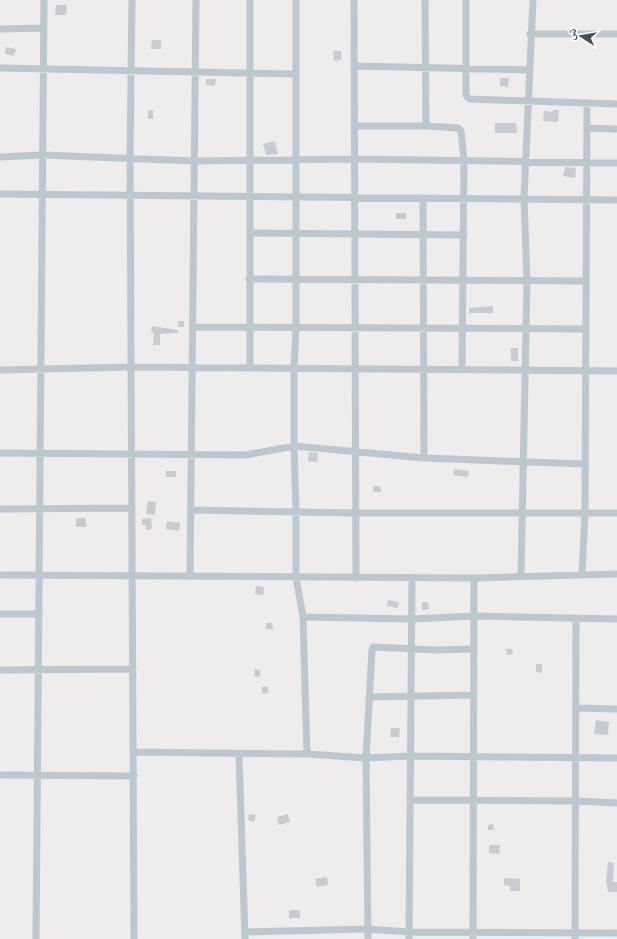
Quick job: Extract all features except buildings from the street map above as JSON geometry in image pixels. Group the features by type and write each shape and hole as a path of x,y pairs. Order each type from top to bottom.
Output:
{"street":[{"path":"36,939 44,0"},
{"path":"132,0 130,195 134,939"},
{"path":"190,576 192,510 193,197 196,0"},
{"path":"250,0 250,368"},
{"path":"296,0 296,328 294,368 294,446 296,577 304,617 307,754"},
{"path":"354,0 356,578"},
{"path":"424,0 426,126"},
{"path":"466,0 466,95 469,98 587,104 617,104"},
{"path":"522,576 527,281 524,198 530,34 533,0"},
{"path":"0,29 44,28"},
{"path":"530,34 617,34"},
{"path":"354,66 529,70"},
{"path":"0,68 296,74"},
{"path":"582,575 585,513 587,104"},
{"path":"354,126 426,126 460,130 464,160 462,370"},
{"path":"587,128 617,129"},
{"path":"0,157 42,155 194,161 354,159 617,163"},
{"path":"0,194 617,200"},
{"path":"423,198 424,458"},
{"path":"250,233 464,235"},
{"path":"249,279 296,281 586,282"},
{"path":"193,328 586,329"},
{"path":"0,370 131,367 617,371"},
{"path":"0,453 246,455 294,446 356,453 424,458 585,464"},
{"path":"0,509 132,508"},
{"path":"192,510 296,513 617,513"},
{"path":"0,575 474,578 617,574"},
{"path":"409,936 412,578"},
{"path":"473,936 474,578"},
{"path":"0,614 39,614"},
{"path":"304,617 411,619 474,616 617,619"},
{"path":"575,936 577,708 576,619"},
{"path":"368,939 366,758 371,652 373,647 411,649 474,649"},
{"path":"0,670 133,669"},
{"path":"370,697 473,695"},
{"path":"577,708 617,709"},
{"path":"134,752 307,754 366,758 410,756 617,758"},
{"path":"239,754 245,936 367,929 409,936 575,936 617,933"},
{"path":"0,775 134,776"},
{"path":"410,800 576,801 617,803"}]}
